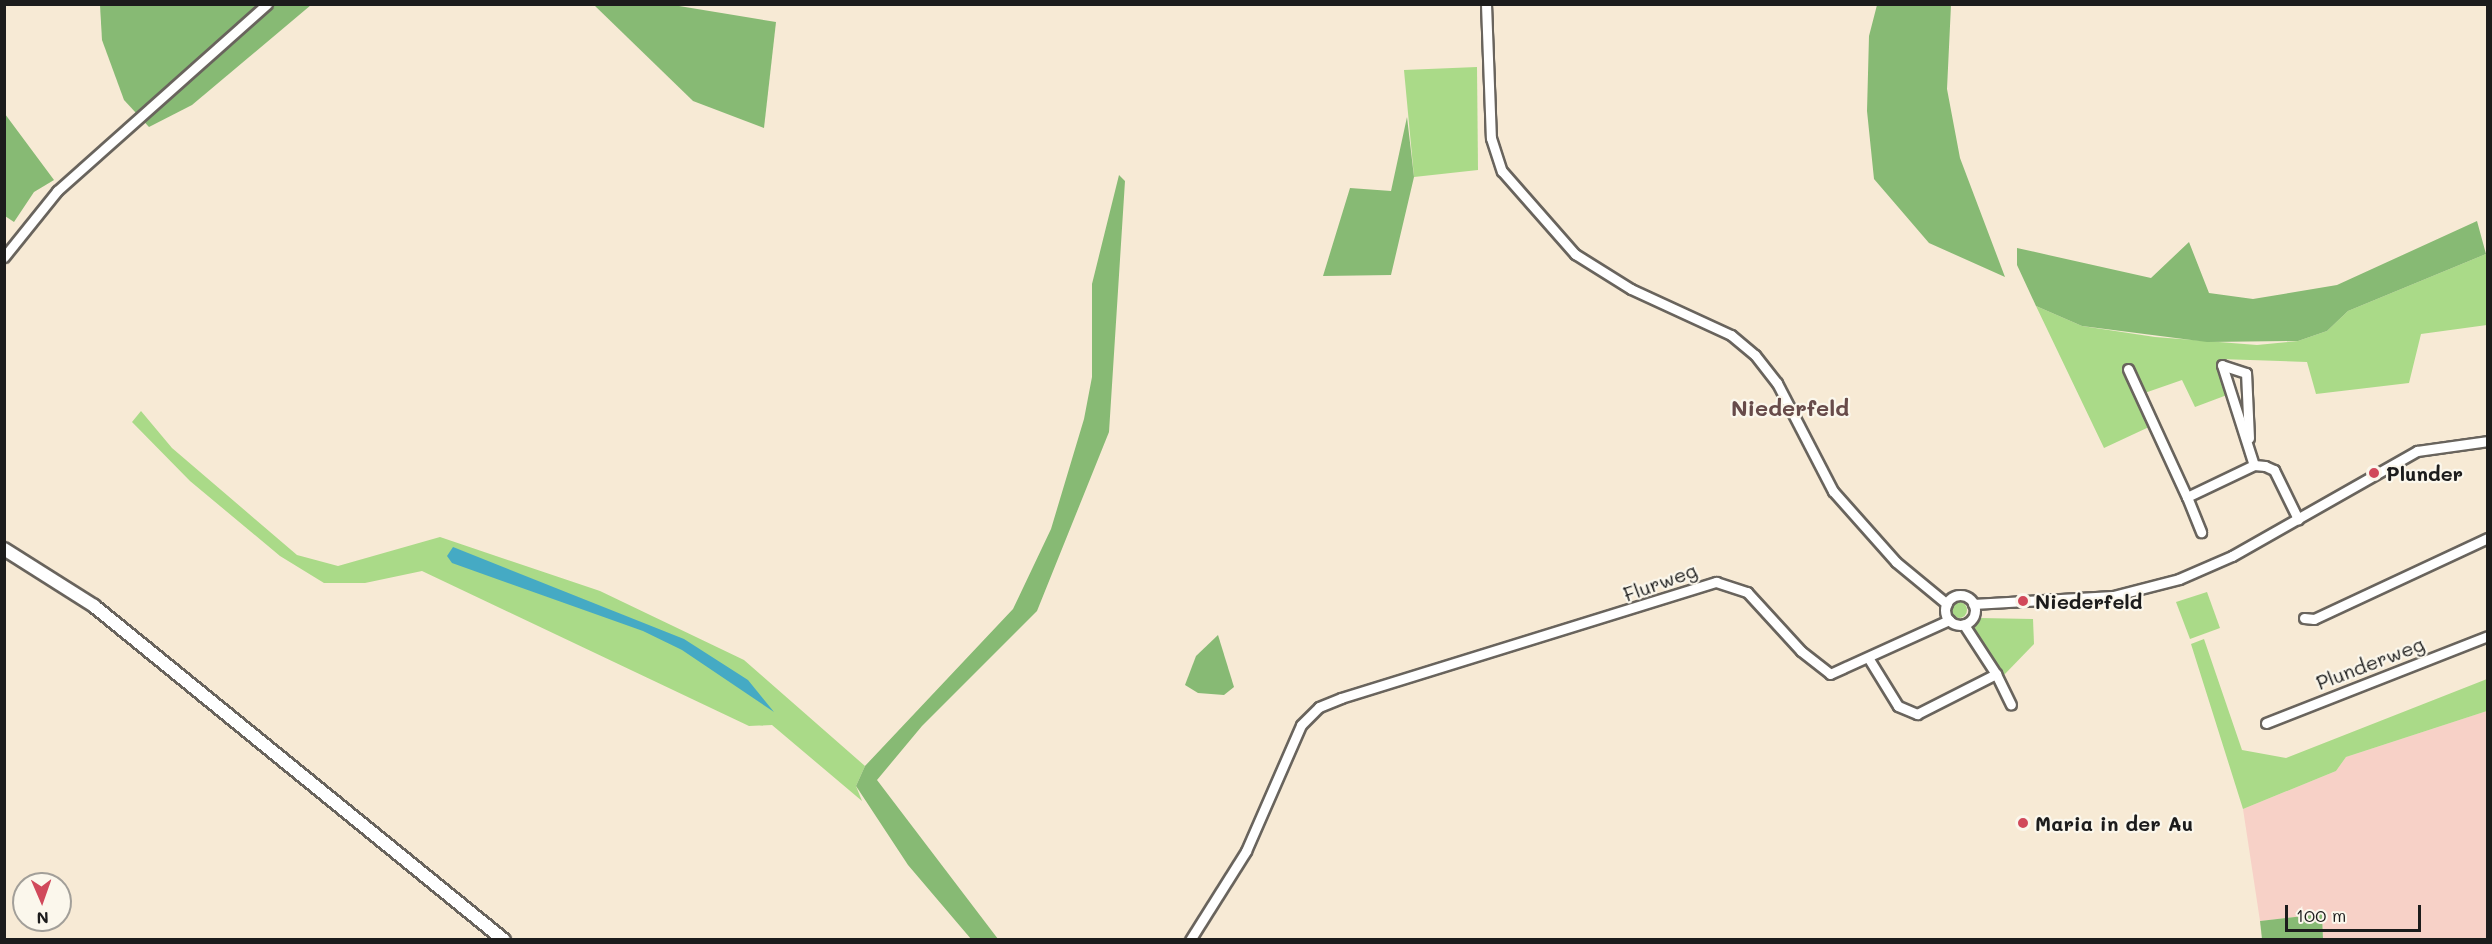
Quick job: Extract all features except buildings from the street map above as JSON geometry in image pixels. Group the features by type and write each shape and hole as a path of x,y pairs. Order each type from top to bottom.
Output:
{"main road":[{"path":"4,549 102,612 504,939"}],"street":[{"path":"4,257 57,191 267,4"},
{"path":"1486,4 1493,151 1516,189 1548,229 1590,265 1725,332 1755,355 1777,383 1833,491 1896,562 1947,604 1949,620 1964,625 1996,674 2012,705"},
{"path":"2249,438 2238,417 2222,365 2246,373 2249,438 2254,465"},
{"path":"2128,369 2201,532"},
{"path":"1947,604 1960,596 1973,604 2080,600 2143,590 2210,568 2416,451 2487,441"},
{"path":"2187,497 2254,465 2274,470 2298,519"},
{"path":"2304,618 2314,619 2487,538"},
{"name":"Flurweg","path":"1190,939 1246,851 1301,725 1319,707 1341,698 1716,582 1747,592 1821,670 1840,673 1949,620"},
{"path":"1964,625 1972,618 1973,604"},
{"name":"Plunderweg","path":"2265,723 2487,636"},
{"path":"1869,659 1898,706 1910,715 1996,674"}],"shaded area":[{"path":"2487,711 2487,939 2323,939 2322,914 2260,921 2243,809 2336,771 2346,757"}],"green space":[{"path":"100,5 311,5 192,105 149,127 124,100 102,40"},
{"path":"594,5 673,5 776,22 764,128 693,101"},
{"path":"1877,5 1951,5 1947,89 1960,158 2005,277 1929,243 1874,179 1867,111 1869,36"},
{"path":"1477,67 1478,170 1414,177 1404,70"},
{"path":"5,114 54,180 34,192 14,222 5,216"},
{"path":"1407,117 1414,177 1391,275 1323,276 1350,188 1391,191"},
{"path":"1119,175 1125,181 1109,432 1037,611 922,726 877,780 998,939 971,939 908,865 856,786 865,766 1013,609 1051,529 1084,419 1092,377 1092,284"},
{"path":"2477,221 2486,254 2348,311 2327,331 2298,341 2207,342 2082,326 2036,306 2017,265 2017,248 2151,278 2189,242 2209,293 2253,299 2337,285"},
{"path":"2486,254 2487,325 2421,334 2409,383 2316,394 2307,362 2219,359 2227,395 2195,407 2182,380 2136,396 2149,427 2104,448 2036,306 2082,326 2155,337 2257,345 2298,341 2327,331 2348,311"},
{"path":"141,411 172,448 297,555 338,566 440,537 600,591 744,660 865,766 856,786 862,801 772,725 749,726 422,571 365,583 324,583 280,556 190,481 132,422"},
{"path":"2207,592 2220,628 2190,639 2176,602"},
{"path":"1959,602 1967,610 1959,618 1951,610"},
{"path":"1980,618 2033,619 2034,644 2002,677 1974,629"},
{"path":"1218,635 1234,687 1224,695 1198,693 1185,685 1196,656"},
{"path":"2204,639 2242,750 2286,758 2487,679 2487,711 2346,757 2336,771 2243,809 2191,644"},
{"path":"2322,914 2323,939 2262,939 2260,921"}],"water":[{"path":"453,547 684,639 748,680 774,712 682,650 643,631 452,563 447,556"}],"place":[{"name":"Plunder","path":"2374,473"},
{"name":"Niederfeld","path":"2023,601"},
{"name":"Maria in der Au","path":"2023,823"}],"district":[{"name":"Niederfeld","path":"1790,408"}]}
